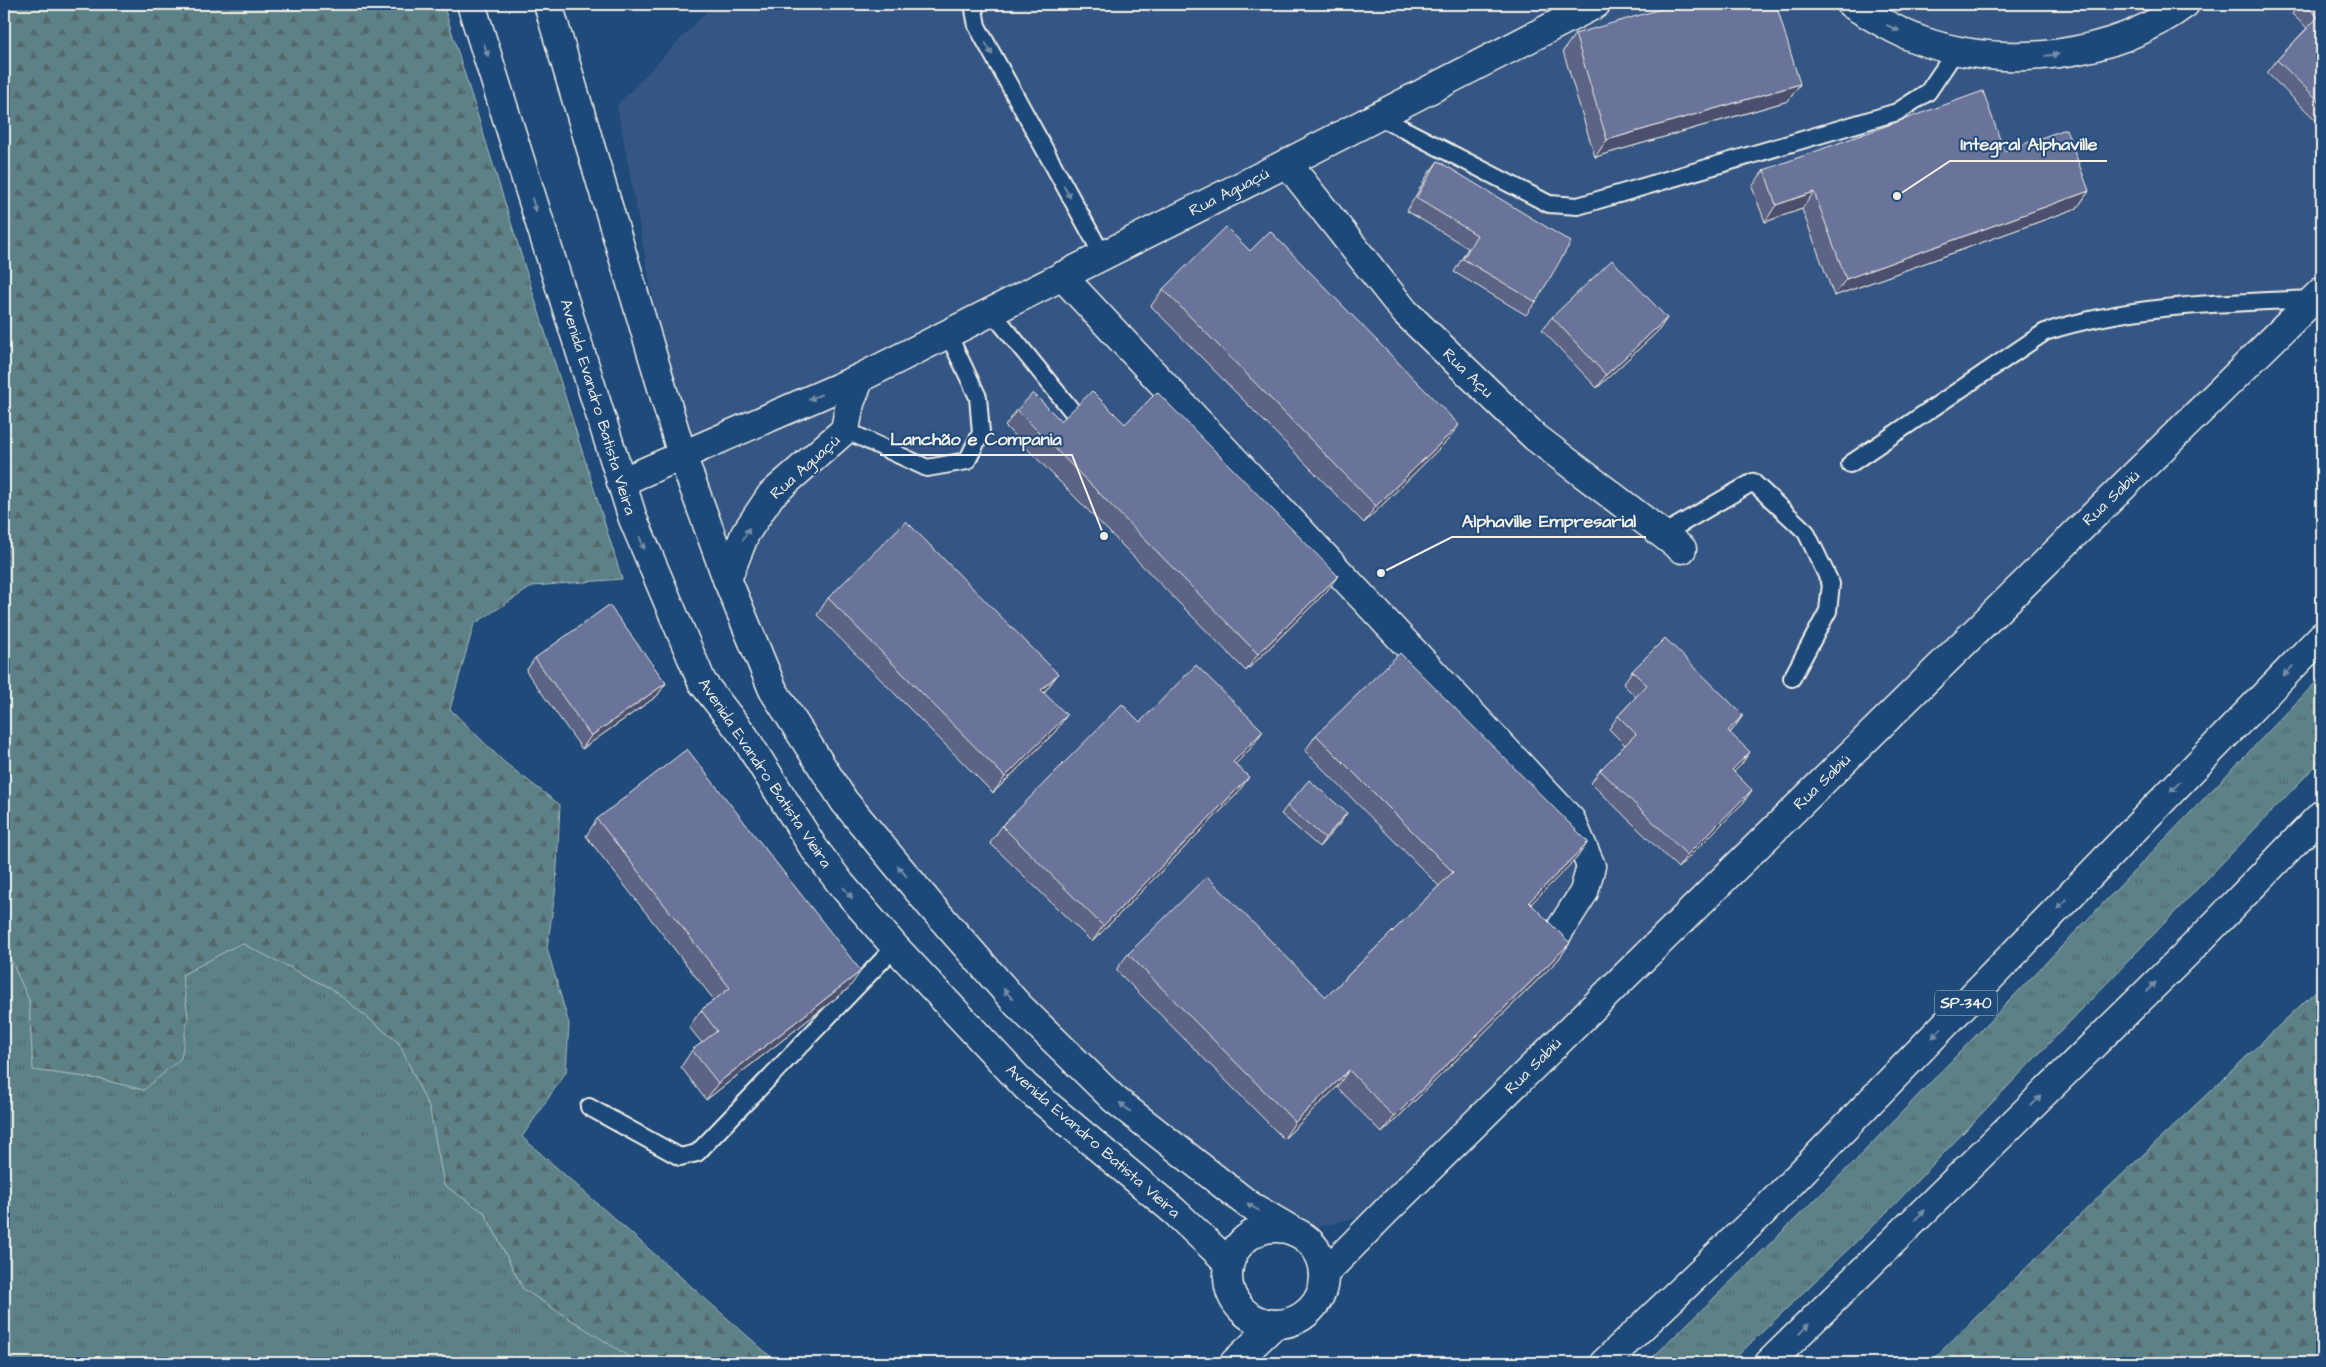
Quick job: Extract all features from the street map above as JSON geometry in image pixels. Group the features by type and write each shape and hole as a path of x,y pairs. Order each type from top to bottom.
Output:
{"main road":[{"name":"Avenida Evandro Batista Vieira","path":"471,4 621,482 653,571 702,682 744,736 813,847 841,884 895,947 1026,1087 1174,1210 1229,1263"},
{"path":"548,4 682,455 727,579 773,690 844,801 931,906 1018,1004 1114,1098 1249,1205 1295,1232 1306,1239 1316,1249 1322,1261 1324,1274 1322,1290 1316,1304 1305,1315 1290,1322 1275,1324 1260,1322 1248,1315 1237,1304 1230,1292 1229,1263 1236,1248 1248,1237 1262,1230 1279,1228 1295,1232"},
{"name":"Rua Aguaçú","path":"621,482 860,378 1287,163 1596,4"},
{"path":"1851,4 1882,23 1922,41 1957,50 2007,56 2051,56 2094,46 2134,32 2168,16 2185,4"},
{"name":"Rua Açu","path":"1287,163 1405,312 1535,437 1672,542"},
{"path":"1062,276 1571,820 1591,866 1584,892 1554,939"},
{"name":"Rua Sabiú","path":"1324,1274 1386,1210 2318,295"},
{"name":"Rua Aguaçú","path":"727,579 745,534 771,495 845,430 850,403 860,378"},
{"name":"SP-340","path":"1604,1363 1764,1211 2322,636"},
{"path":"1769,1363 2194,946 2322,814"},
{"path":"1234,1363 1275,1324"}],"lane":[{"path":"973,4 977,26 1103,256"},
{"path":"1378,116 1549,204 1578,206 1897,112 1928,92 1957,50"},
{"path":"1850,464 2045,332 2078,322 2162,306 2318,295"},
{"path":"992,312 1073,412"},
{"path":"845,430 927,468 967,461 981,433 978,397 948,334"},
{"path":"1672,542 1753,482 1806,532 1831,584 1831,596 1828,611 1792,678"},
{"path":"589,1108 680,1158 697,1153 895,947"}],"shaded area":[{"path":"714,4 2322,4 2322,290 1386,1211 1295,1232 1114,1099 931,906 773,690 682,455 617,105"}],"green space":[{"path":"4,4 443,4 622,579 533,586 474,624 450,709 504,762 560,805 556,887 547,948 569,1024 566,1072 522,1137 778,1363 639,1363 523,1289 485,1213 444,1185 430,1110 399,1043 331,988 241,943 182,975 188,1016 181,1058 144,1090 100,1079 33,1070 29,1000 11,960 4,957"},
{"path":"2322,676 2322,759 1891,1208 1730,1363 1647,1363 1853,1163"},
{"path":"241,943 331,988 399,1043 430,1110 444,1185 485,1213 523,1289 639,1363 4,1363 4,957 11,960 29,1000 33,1070 100,1079 144,1090 188,1016 182,975"},
{"path":"2322,985 2322,1260 2320,1278 2322,1280 2322,1363 1929,1363 2108,1188"}],"building":[{"path":"1678,4 1776,4 1800,84 1607,140 1575,34"},
{"path":"2304,4 2322,4 2322,104 2277,60 2318,17"},
{"path":"1983,91 2004,151 2066,129 2089,191 1846,279 1814,192 1776,205 1764,170"},
{"path":"1438,161 1571,242 1536,302 1463,259 1477,235 1416,198"},
{"path":"1226,227 1250,251 1270,231 1459,425 1376,506 1163,289"},
{"path":"1612,260 1667,318 1606,375 1552,317"},
{"path":"1092,391 1125,424 1157,392 1338,576 1258,654 1017,410 1033,393 1061,421"},
{"path":"906,521 1058,674 1041,690 1067,715 1005,777 828,598"},
{"path":"609,605 666,683 591,736 535,658"},
{"path":"1665,638 1743,715 1728,731 1750,752 1732,770 1752,790 1687,855 1600,770 1636,734 1618,716 1647,685 1632,671"},
{"path":"1400,653 1588,842 1529,902 1570,943 1394,1117 1349,1070 1295,1122 1128,954 1207,876 1326,997 1453,872 1316,735"},
{"path":"1196,665 1263,731 1233,762 1249,777 1103,926 1002,826 1122,704 1140,722"},
{"path":"687,749 861,971 718,1083 692,1050 717,1031 701,1010 730,988 597,819"},
{"path":"1309,780 1347,813 1325,838 1287,806"}],"place":[{"name":"Integral Alphaville","path":"1897,196"},
{"name":"Lanchão e Compania","path":"1104,536"},
{"name":"Alphaville Empresarial","path":"1381,573"}]}
